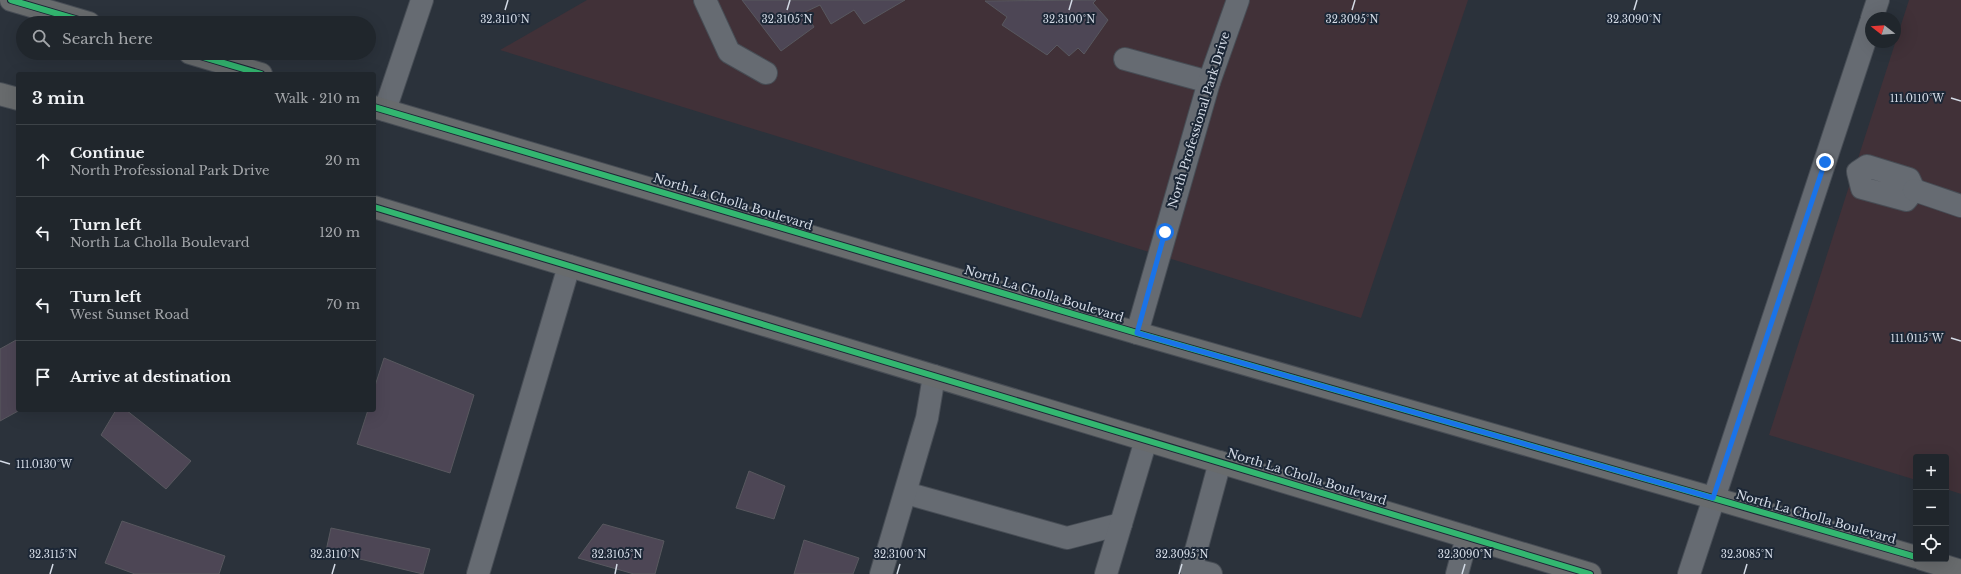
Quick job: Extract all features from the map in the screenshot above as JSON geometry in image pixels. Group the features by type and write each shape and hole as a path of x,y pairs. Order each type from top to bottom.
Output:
{"main road":[{"path":"11,0 65,16"},
{"path":"214,60 254,72"},
{"path":"0,94 16,98"},
{"name":"North La Cholla Boulevard","path":"379,109 1137,333 1913,556"},
{"name":"North La Cholla Boulevard","path":"376,208 1590,574"},
{"path":"1932,562 1961,571"}],"street":[{"path":"379,109 422,0"},
{"path":"705,0 730,52 766,73"},
{"name":"North Professional Park Drive","path":"1137,333 1209,82 1238,0"},
{"path":"1874,12 1878,0"},
{"path":"1689,574 1865,40"},
{"path":"1125,59 1209,82"},
{"path":"1825,162 1858,172 1862,188 1906,200 1914,190 1961,206"},
{"path":"478,574 569,266"},
{"path":"881,574 906,494 927,418 934,376"},
{"path":"1106,574 1146,440"},
{"path":"1211,574 1191,569 1220,462"},
{"path":"906,494 1067,538 1121,524"},
{"path":"1457,574 1467,537"}],"shaded area":[{"path":"587,0 1468,0 1361,318 500,50"},
{"path":"1909,0 1961,0 1961,494 1949,490 1949,454 1913,454 1913,479 1769,435 1894,48 1901,48 1901,25"}],"building":[{"path":"742,0 905,0 864,24 854,10 831,24 820,5 805,12 814,27 781,51"},
{"path":"1096,0 1093,3 1108,20 1084,54 1078,48 1069,56 1057,45 1047,55 1002,25 1007,17 985,1"},
{"path":"16,340 16,412 0,421 0,349"},
{"path":"384,358 474,395 450,473 357,444 367,412 376,412 376,383"},
{"path":"115,412 129,412 191,461 166,489 101,435"},
{"path":"749,471 785,486 774,519 736,508"},
{"path":"122,521 225,556 219,574 135,574 105,563"},
{"path":"603,524 664,541 655,574 634,574 578,558"},
{"path":"331,528 430,549 423,574 326,551"},
{"path":"804,540 859,558 853,574 794,574"}],"cycle path":[{"path":"11,0 65,16"},
{"path":"214,60 254,72"},
{"path":"376,108 1137,333 1913,556"},
{"path":"376,208 1590,574"}],"route":[{"path":"1165,232 1137,333 1713,498 1825,162"}]}
